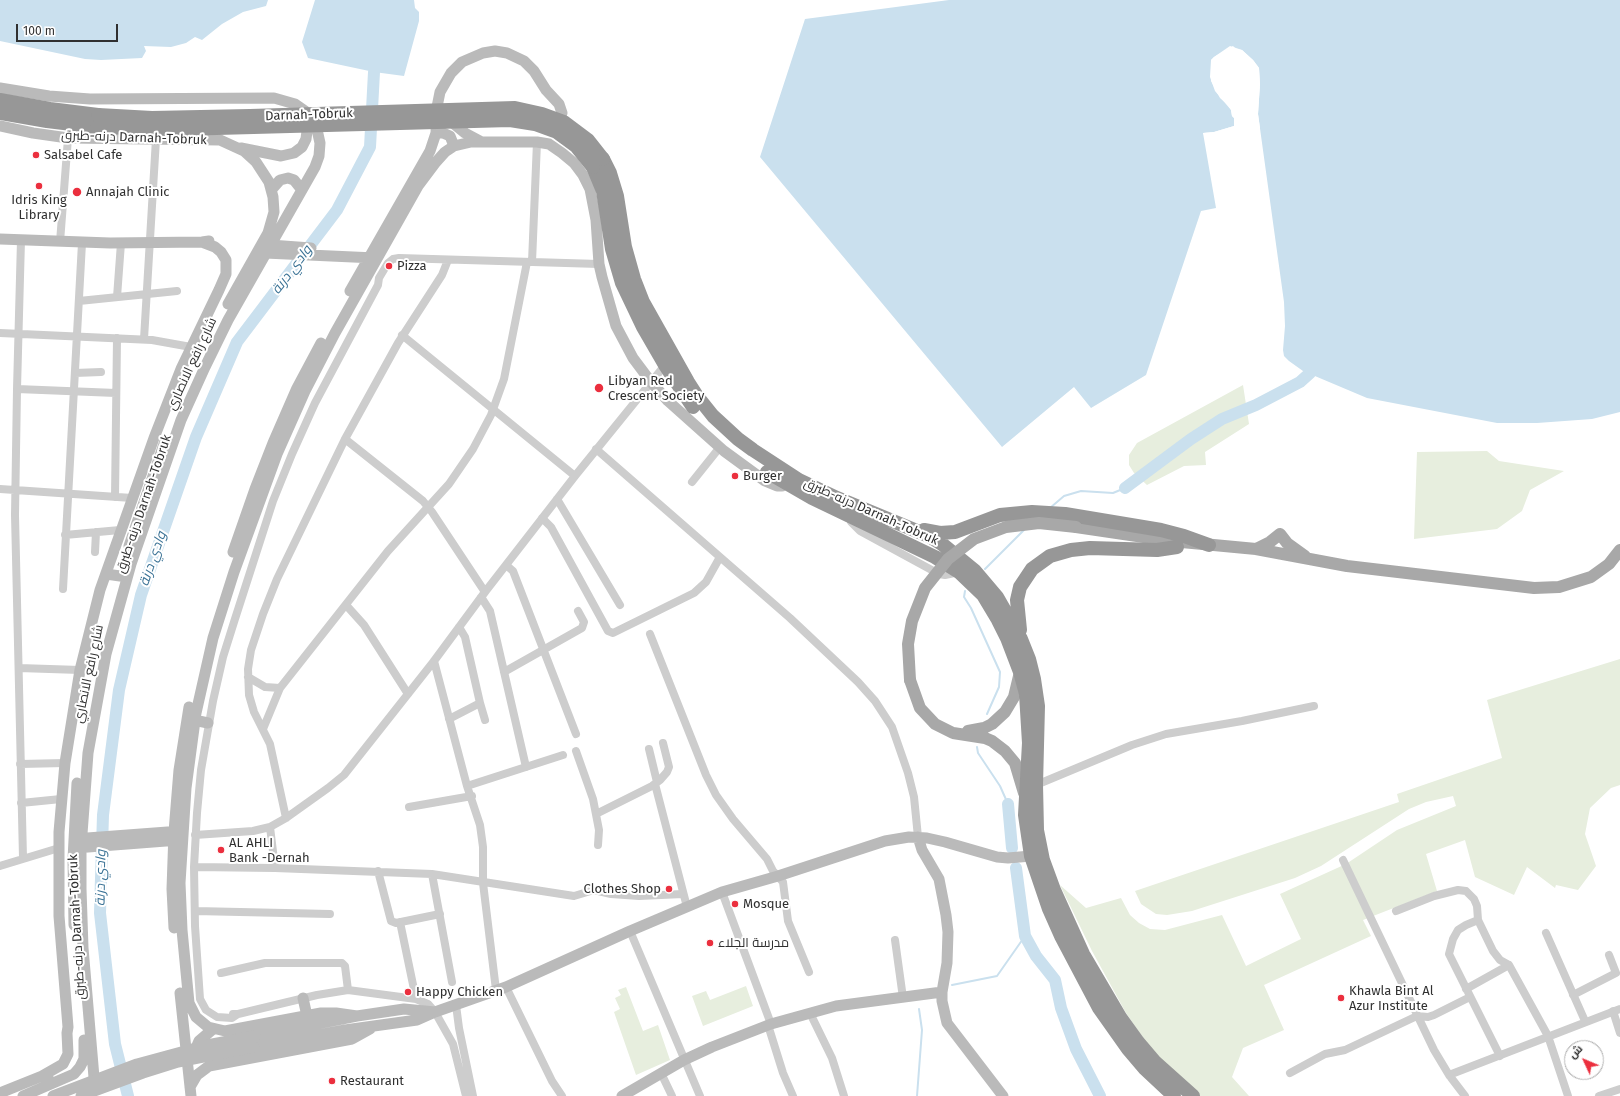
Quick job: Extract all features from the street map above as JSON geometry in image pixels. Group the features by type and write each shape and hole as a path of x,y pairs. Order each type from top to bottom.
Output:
{"highway":[{"name":"Darnah-Tobruk","path":"0,100 98,121 152,118 515,108 542,114 564,122 588,140 598,163"},
{"name":"درنه-طبرق Darnah-Tobruk","path":"0,113 47,121 98,121"},
{"name":"درنه-طبرق Darnah-Tobruk","path":"598,163 604,191 612,249 622,283 643,327 665,365 705,421 747,457 785,483 935,557 959,572 983,595 1003,630 1020,672 1026,694 1029,726 1025,815 1031,856 1049,909 1061,936 1099,1008 1121,1039 1146,1069 1174,1096"},
{"name":"درنه-طبرق Darnah-Tobruk","path":"598,163 610,173 618,196 625,247 632,273 643,302 681,369 705,407 738,439 782,470 837,498 929,536 942,544 975,571 998,597 1021,639 1029,659 1038,706 1036,785 1037,830 1041,852 1054,890 1072,933 1111,1004 1129,1030 1155,1062 1192,1096"},
{"path":"904,526 940,532 955,532 1000,515 1032,512 1065,514 1161,530 1209,545"},
{"path":"1021,639 1017,608 1018,594 1027,575 1043,559 1056,553 1090,548 1158,550 1177,547"}],"main road":[{"path":"1025,798 1018,772 1011,756 999,745 985,738 953,733 935,724 920,708 912,679 912,644 916,622 930,590 951,563 977,544 1007,532 1039,528 1075,529 1171,541 1256,549 1347,566 1542,588 1568,585 1591,576 1609,564 1620,550"},
{"path":"1075,529 1177,547 1254,555 1345,571 1536,592 1557,592 1587,583 1605,573 1620,558"},
{"path":"1256,549 1270,542 1280,534 1287,543 1309,559"},
{"path":"912,679 921,700 934,718 950,728 968,731 984,728 1005,712 1014,697 1020,672"}],"street":[{"path":"190,1091 173,912 174,836 180,763 193,690 212,616 244,519 268,454 297,388 430,151 436,133 437,107 443,85 452,72 462,62 476,55 489,52 501,52 513,55 530,66 561,109 561,119 557,128 546,138 537,142"},
{"name":"شارع رافع الانصاري","path":"0,88 42,95 83,99 274,98 294,104 305,111 313,120 318,131 320,143 318,162 271,250 228,320 194,391 170,449 131,564 114,621 95,707 86,773 81,843 80,889 83,948 96,1096"},
{"path":"236,147 281,156 290,155 298,150 304,144 307,131 305,122 294,104"},
{"path":"437,107 457,127 482,142"},
{"name":"درنه-طبرق Darnah-Tobruk","path":"0,126 68,138 220,140 236,147 256,162 272,189 274,212 268,234 222,316 186,389 154,471 120,576 97,658 86,715 78,778 81,843 74,929 84,1042 84,1059 80,1067 70,1076 23,1096"},
{"path":"436,133 443,133 450,136 454,146"},
{"path":"60,242 68,138"},
{"path":"144,340 156,139"},
{"path":"357,1016 329,1013 225,1030 213,1029 199,1021 193,1013 189,1003 183,954 180,882 174,836 186,788 194,720 205,669 220,616 266,480 305,391 335,333 371,255 424,177 445,152 454,146 465,142 537,142 550,144 574,164 583,175 590,189 596,220 599,264 616,326 627,347 651,382 678,410 720,447 765,481 777,486 782,486 785,483"},
{"path":"263,729 280,688 388,551 427,506 449,484 466,460 493,409 507,367 529,262 537,142"},
{"path":"272,189 280,180 288,178 294,180 302,190"},
{"path":"0,239 82,243 202,242 218,249 226,260 227,269 219,290 191,347 167,403 120,530 94,611 80,670 65,763 61,799 59,848 59,916 68,1027 68,1058 60,1066 48,1071 42,1076 0,1093"},
{"path":"21,240 16,389 15,489 23,858"},
{"path":"63,589 67,493 82,243"},
{"path":"117,297 121,243"},
{"path":"271,250 371,255"},
{"path":"466,1096 456,1052 435,1012 428,1004 416,999 348,990 303,998 238,1014 232,1018 222,1018 209,1013 202,1003 199,990 200,985 195,911 194,867 200,777 208,723 223,657 254,558 280,483 314,403 378,285 379,278 388,263 393,259 402,258 599,264"},
{"path":"286,818 270,744 251,704 248,677 251,650 272,590 284,563 345,439 402,335 442,275 448,260"},
{"path":"79,301 177,291"},
{"path":"0,333 117,338 144,340 191,347"},
{"path":"402,335 575,476"},
{"path":"115,496 117,338"},
{"path":"195,835 253,831 270,827 286,818 328,788 344,774 434,661 483,594 596,449 665,365"},
{"path":"75,373 101,372"},
{"path":"16,389 116,393"},
{"path":"345,439 417,496 427,506 483,594 490,611 526,767"},
{"path":"692,482 720,447"},
{"path":"596,449 811,637 858,682 882,710 894,731 908,773 923,838 925,854 939,879 948,932 947,963 942,992 945,1016 950,1029 1003,1096"},
{"path":"0,489 132,498"},
{"path":"557,499 620,605"},
{"path":"542,518 552,527 608,630 612,633 694,593 706,582 720,557"},
{"path":"65,535 120,530"},
{"path":"95,552 96,532"},
{"path":"506,565 512,571 576,734"},
{"path":"106,574 120,576"},
{"path":"346,605 364,625 408,694"},
{"path":"504,672 582,628 584,622 578,612"},
{"path":"459,627 465,637 485,720"},
{"path":"650,634 706,775 716,795 725,809 767,859 784,886 789,925 809,972"},
{"path":"434,661 449,719 480,825 483,847 483,883 501,988 552,1081 562,1096"},
{"path":"19,668 80,670"},
{"path":"248,677 265,687 280,688"},
{"path":"449,719 480,703"},
{"path":"1036,785 1132,745 1166,734 1242,722 1314,706"},
{"path":"194,720 208,723"},
{"path":"596,814 656,783 668,770 663,743"},
{"path":"649,749 687,907"},
{"path":"576,751 592,795 599,830 598,845"},
{"path":"468,786 563,755"},
{"path":"20,764 65,763"},
{"path":"409,807 472,796"},
{"path":"21,803 61,799"},
{"path":"270,827 275,868"},
{"path":"81,843 174,836"},
{"path":"54,1096 137,1064 207,1045 254,1042 375,1027 417,1020 501,988 722,892 778,876 885,841 900,838 923,838 945,842 997,858 1031,856"},
{"path":"0,866 59,848"},
{"path":"1343,860 1416,1016 1449,1075 1465,1096"},
{"path":"194,867 378,871 432,874 574,896 594,890 611,894 639,896 683,894"},
{"path":"378,871 390,920 394,923 440,914"},
{"path":"432,874 452,982"},
{"path":"1396,911 1434,896 1458,890 1466,891 1474,899 1477,906 1478,920 1496,957 1509,965 1548,1036 1568,1096"},
{"path":"722,892 769,1024 783,1073 793,1096"},
{"path":"195,911 330,914"},
{"path":"1478,920 1458,930 1450,947 1449,954 1500,1056"},
{"path":"400,922 416,999"},
{"path":"630,931 700,1096"},
{"path":"1546,933 1585,1022"},
{"path":"895,940 903,998"},
{"path":"1573,995 1616,973 1609,955"},
{"path":"221,973 265,963 342,963 345,966 348,990"},
{"path":"1290,1073 1325,1054 1345,1050 1416,1016 1428,1017 1434,1015 1509,965"},
{"path":"622,1096 684,1060 718,1044 769,1024 836,1006 942,992"},
{"path":"303,998 307,1016"},
{"path":"456,1005 458,1028 473,1096"},
{"path":"81,1096 143,1072 357,1016 404,1009 435,1012"},
{"path":"1449,1075 1616,1010 1620,1033"},
{"path":"810,1013 832,1058 844,1096"},
{"path":"184,1027 189,1030 194,1030 198,1026 199,1021"},
{"path":"190,1091 200,1071 209,1066 352,1039 375,1027"},
{"path":"209,1066 199,1060 196,1048 201,1038 213,1029"},
{"path":"661,1073 672,1096"},
{"path":"1599,1096 1620,1089"}],"green space":[{"path":"1243,385 1249,424 1205,452 1206,465 1184,466 1147,485 1134,473 1129,465 1129,455 1137,443"},
{"path":"1487,451 1499,461 1564,471 1530,490 1522,511 1497,529 1414,539 1417,452"},
{"path":"1620,659 1620,785 1611,788 1590,808 1585,834 1596,866 1578,890 1556,885 1555,888 1527,867 1514,895 1475,877 1465,840 1426,854 1437,891 1363,920 1371,936 1264,985 1284,1030 1243,1048 1232,1077 1249,1096 1198,1096 1180,1081 1146,1042 1126,1013 1092,951 1060,885 1086,908 1121,898 1130,915 1139,923 1150,929 1165,930 1222,915 1246,966 1301,939 1280,894 1346,864 1397,830 1456,806 1453,796 1426,802 1409,809 1321,866 1295,878 1192,911 1167,915 1156,914 1141,904 1135,891 1399,802 1397,794 1502,758 1487,700"},
{"path":"746,986 753,1006 703,1026 692,996 706,991 710,1000"},
{"path":"626,987 643,1031 658,1025 670,1060 636,1075 614,1012 620,1009 615,998 621,995 618,990"}],"water":[{"path":"0,0 268,0 266,6 243,12 222,24 202,40 195,37 186,43 171,47 144,46 146,51 142,58 101,60 85,59 0,41"},
{"path":"315,0 414,0 415,8 419,12 419,21 404,76 374,72 308,58 302,42"},
{"path":"949,0 1620,0 1620,412 1592,419 1537,423 1497,423 1367,398 1303,371 1289,361 1284,356 1283,350 1285,326 1284,302 1258,114 1260,84 1259,68 1242,50 1236,49 1233,46 1211,60 1210,77 1215,91 1231,110 1234,118 1234,126 1214,132 1203,133 1216,208 1201,211 1146,375 1091,408 1074,387 1002,447 760,157 805,19"}],"pier":[{"path":"1230,46 1242,50 1259,68 1260,84 1258,114 1260,128 1258,129 1256,115 1258,84 1257,68 1241,52 1230,48 1213,61 1213,80 1221,97 1231,104 1236,117 1236,126 1230,130 1206,135 1205,137 1203,133 1214,132 1234,126 1234,118 1229,106 1220,98 1211,81 1211,60"}],"waterway":[{"name":"وادي درنة","path":"128,1096 115,1044 100,913 103,815 119,690 141,595 196,437 237,342 337,210 370,147 374,72"},
{"path":"1125,488 1191,439 1222,419 1256,405 1300,382 1310,373"},
{"path":"1050,508 1064,496 1081,491 1113,493 1125,488"},
{"path":"985,569 1024,530"},
{"path":"965,591 964,597 971,608 1000,672 999,687 987,714"},
{"path":"977,747 978,753 1000,786 1008,804"},
{"path":"1008,804 1012,848"},
{"path":"1016,868 1025,936 1036,956 1055,980 1061,1008 1076,1049 1100,1096"},
{"path":"952,985 997,976 1025,936"},
{"path":"917,1096 922,1030 919,1009"}],"place":[{"name":"Salsabel Cafe","path":"36,155"},
{"name":"Idris King Library","path":"39,186"},
{"name":"Annajah Clinic","path":"77,192"},
{"name":"Pizza","path":"389,266"},
{"name":"Libyan Red Crescent Society","path":"599,388"},
{"name":"Burger","path":"735,476"},
{"name":"AL AHLI Bank -Dernah","path":"221,850"},
{"name":"Clothes Shop","path":"669,889"},
{"name":"Mosque","path":"735,904"},
{"name":"مدرسة الجلاء","path":"710,943"},
{"name":"Happy Chicken","path":"408,992"},
{"name":"Khawla Bint Al Azur Institute","path":"1341,998"},
{"name":"Restaurant","path":"332,1081"}]}
